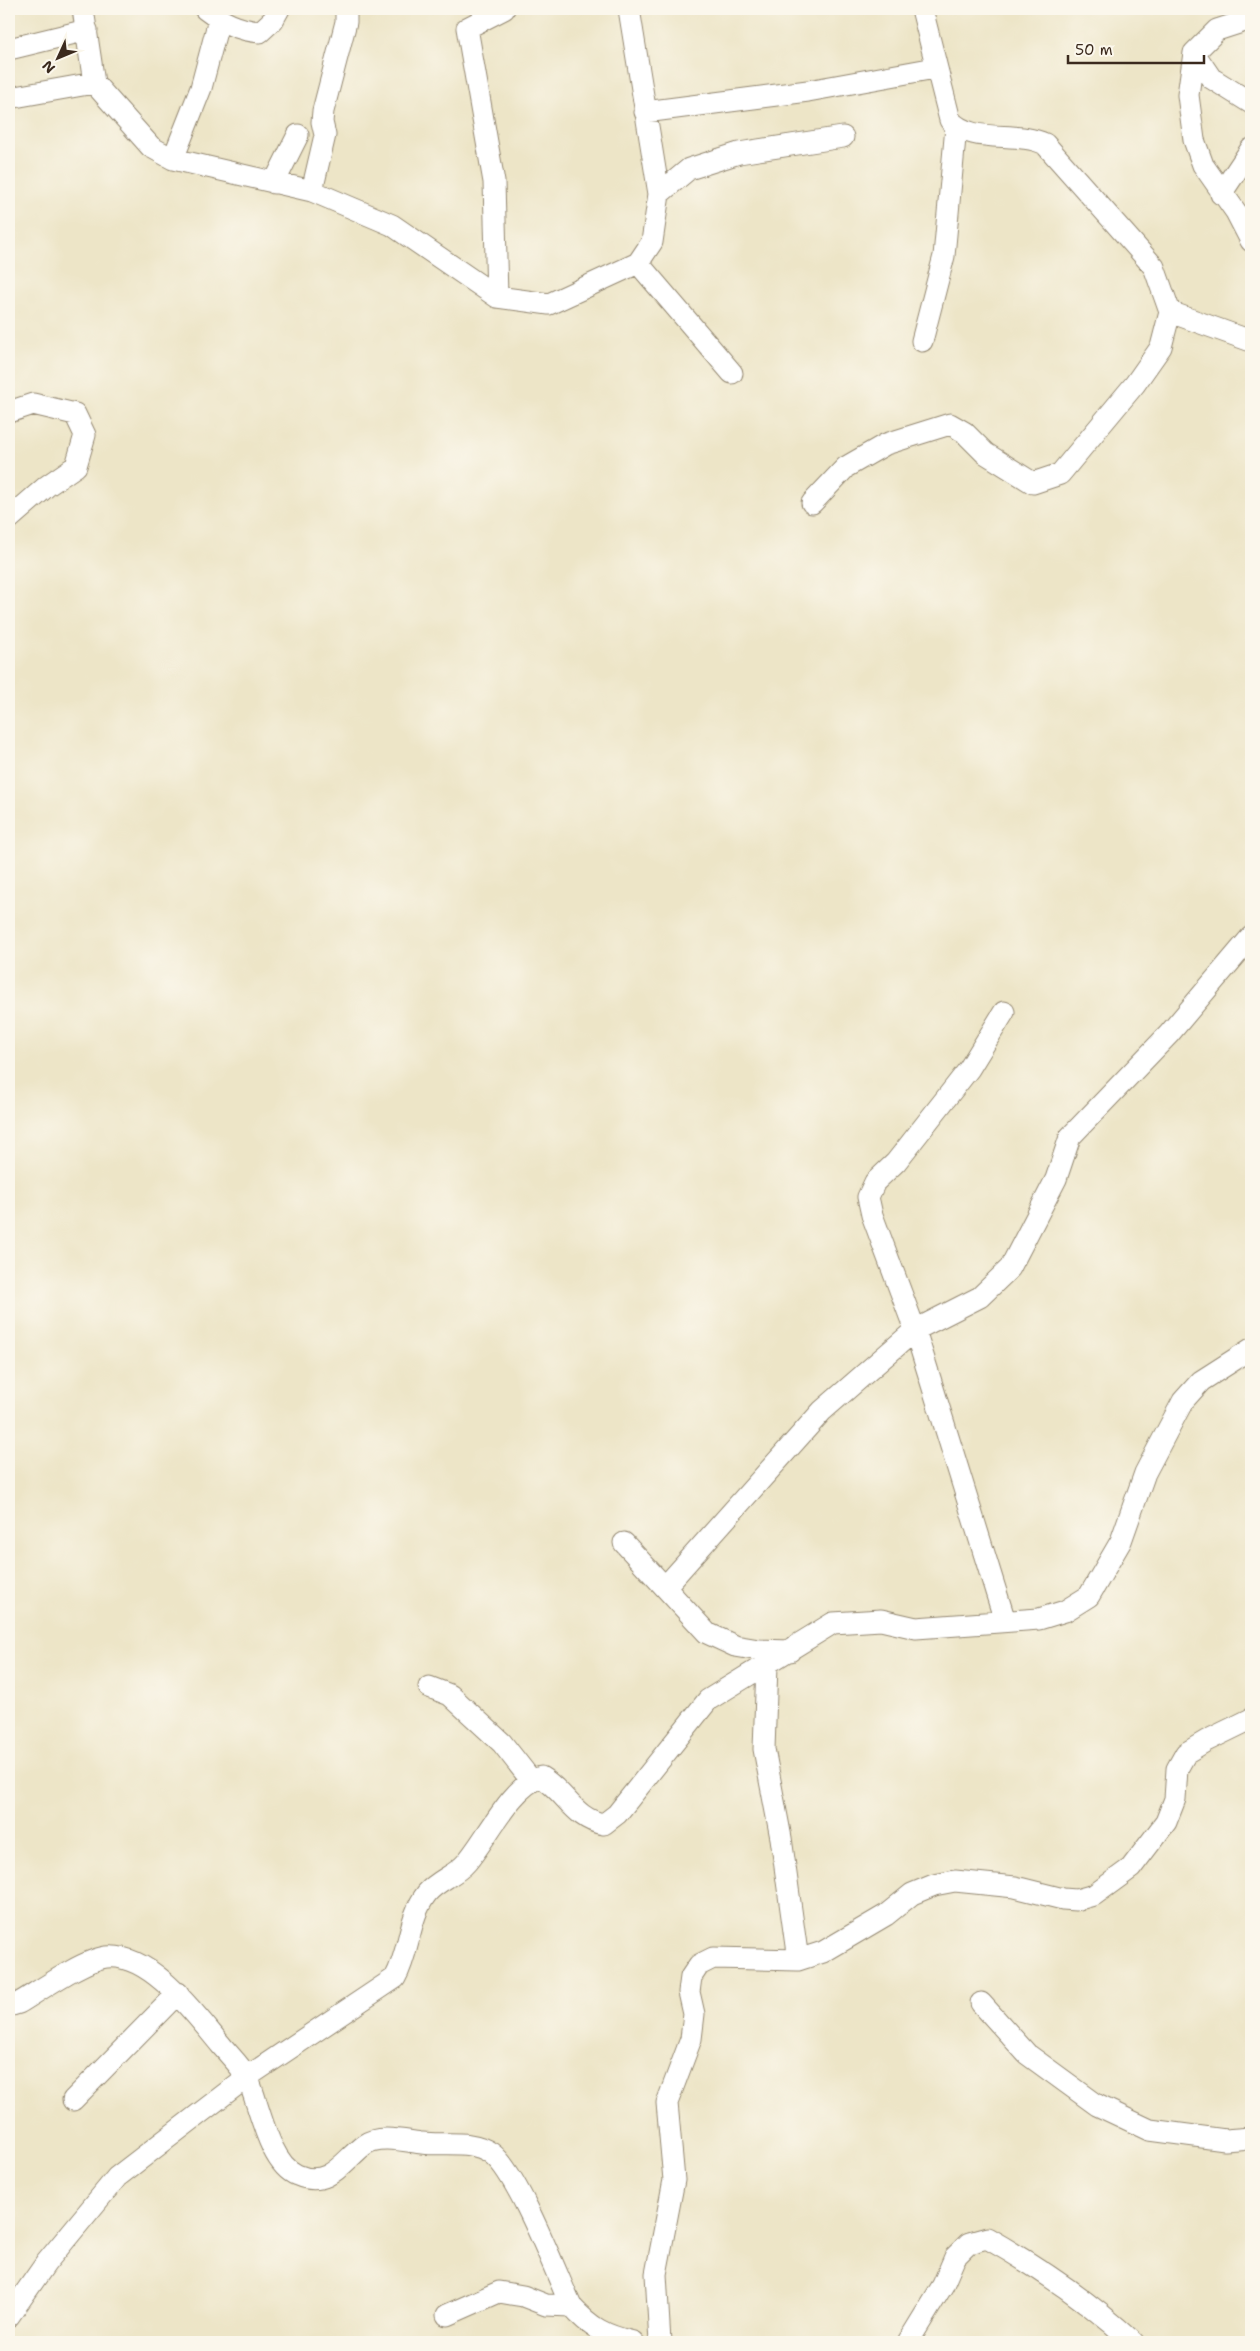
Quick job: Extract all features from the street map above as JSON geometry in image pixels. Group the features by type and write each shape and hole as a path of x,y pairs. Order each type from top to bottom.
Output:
{"street":[{"path":"83,9 94,82 152,147 173,158 312,191 392,225 497,297 549,304 638,263 652,242 659,194 629,9"},
{"path":"173,158 201,88 212,14 242,30 260,32 273,20 279,9"},
{"path":"312,191 325,135 322,122 323,110 346,22 346,9"},
{"path":"497,297 494,182 468,28 504,9"},
{"path":"812,503 846,467 886,444 950,424 964,432 985,453 1034,483 1060,474 1135,384 1161,347 1170,312 1154,267 1045,144 1033,138 979,134 956,127 950,120 922,9"},
{"path":"1251,19 1217,30 1194,53 1188,96 1194,140 1203,165 1221,194 1236,212 1251,241"},
{"path":"9,49 87,30"},
{"path":"1194,53 1211,78 1251,104"},
{"path":"646,112 808,91 936,68"},
{"path":"9,98 94,82"},
{"path":"922,341 944,256 956,127"},
{"path":"274,183 298,135"},
{"path":"659,194 689,169 739,153 844,138"},
{"path":"1221,194 1251,149"},
{"path":"638,263 732,373"},
{"path":"1170,312 1251,341"},
{"path":"9,412 34,404 76,414 85,435 76,466 47,486 9,519"},
{"path":"664,1587 822,1411 915,1330 980,1297 1010,1268 1056,1179 1070,1137 1169,1034 1251,937"},
{"path":"1004,1012 969,1069 896,1162 875,1182 868,1197 872,1215 915,1330 1005,1621"},
{"path":"9,2316 46,2263 116,2177 247,2077 395,1978 404,1963 416,1913 427,1893 446,1876 465,1864 512,1800 531,1780 540,1777 552,1784 574,1810 592,1822 604,1824 617,1814 708,1700 791,1651 833,1623 880,1620 916,1628 1039,1619 1065,1611 1089,1596 1121,1541 1146,1473 1183,1401 1201,1381 1251,1349"},
{"path":"624,1543 707,1633 735,1646 759,1650 791,1651"},
{"path":"767,1665 764,1750 781,1838 798,1960"},
{"path":"429,1687 450,1695 502,1743 531,1780"},
{"path":"660,2342 656,2274 674,2180 667,2103 692,2039 694,2014 690,1992 691,1977 699,1965 713,1958 798,1960 823,1952 886,1915 912,1894 934,1885 955,1881 1007,1886 1076,1900 1094,1894 1131,1868 1166,1822 1175,1799 1177,1769 1186,1753 1251,1719"},
{"path":"9,2006 19,2003 72,1970 105,1957 130,1959 178,1993 247,2077 268,2138 283,2163 297,2175 319,2178 339,2170 365,2144 388,2139 441,2145 471,2144 491,2153 511,2175 571,2306 587,2323 607,2336 633,2342"},
{"path":"73,2100 178,1993"},
{"path":"982,2003 1027,2054 1097,2105 1150,2130 1225,2140 1251,2138"},
{"path":"908,2342 943,2285 955,2257 969,2242 987,2238 1012,2252 1108,2319 1133,2342"},
{"path":"447,2315 499,2292 523,2296 546,2304 571,2306"}]}
